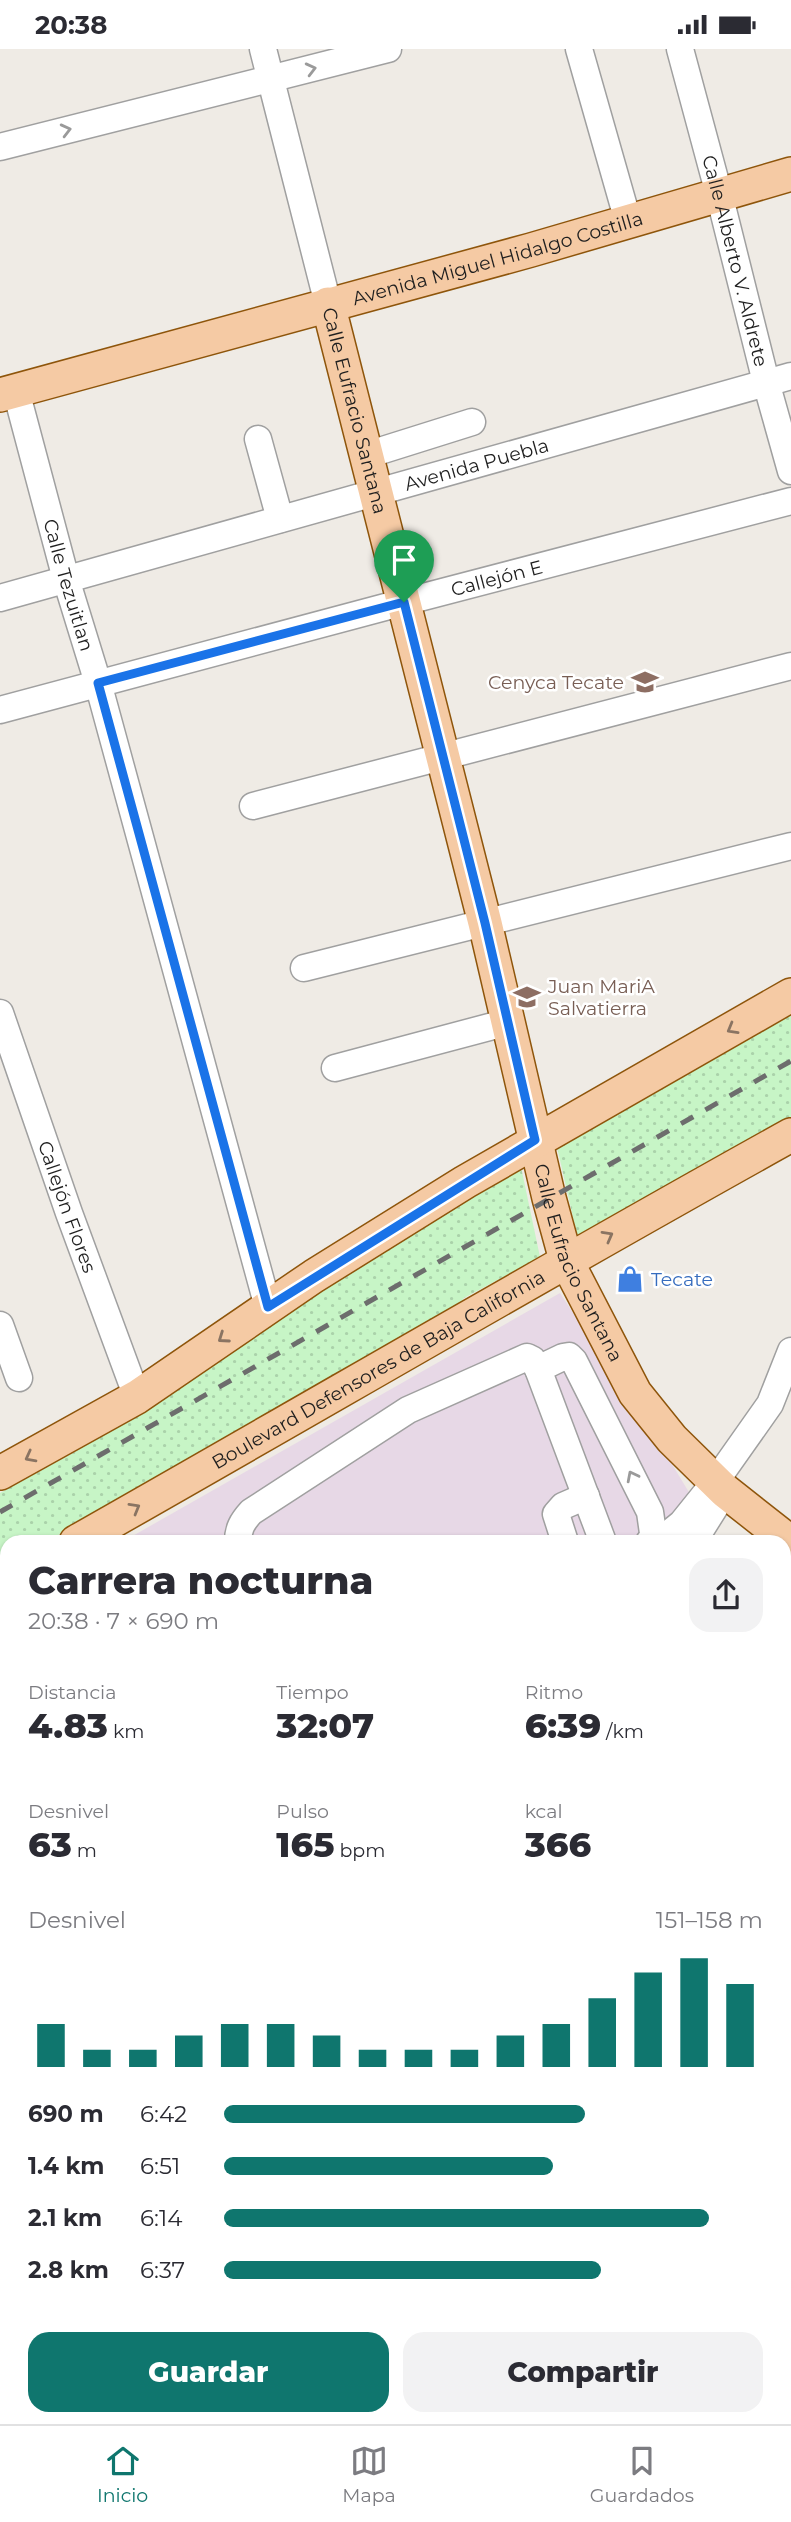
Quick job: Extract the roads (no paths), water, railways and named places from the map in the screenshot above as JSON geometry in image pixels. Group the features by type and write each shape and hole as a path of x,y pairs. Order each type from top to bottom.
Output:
{"main road":[{"name":"Avenida Miguel Hidalgo Costilla","path":"8,393 328,303 531,250 791,174"},
{"name":"Calle Eufracio Santana","path":"328,303 485,923 566,1260 635,1393 672,1439 720,1487 779,1534"},
{"path":"0,1473 137,1398 268,1307 535,1140 791,995"},
{"name":"Boulevard Defensores de Baja California","path":"88,1535 566,1260 791,1135"}],"street":[{"name":"Calle Eufracio Santana","path":"264,49 328,303"},
{"path":"0,147 388,49"},
{"path":"579,49 628,221"},
{"name":"Calle Alberto V. Aldrete","path":"680,49 719,194 778,379 791,471"},
{"name":"Avenida Puebla","path":"0,598 778,379"},
{"name":"Calle Tezuitlan","path":"8,393 98,683 268,1307"},
{"path":"366,455 472,422"},
{"path":"258,439 280,519"},
{"name":"Callejón E","path":"0,710 791,502"},
{"path":"253,806 791,666"},
{"path":"304,968 791,846"},
{"name":"Callejón Flores","path":"0,1013 6,1051 137,1398"},
{"path":"335,1068 508,1022"},
{"path":"0,1325 19,1378"},
{"path":"696,1535 720,1487 770,1404 791,1351"},
{"path":"538,1370 564,1357 569,1356 574,1361 650,1512 652,1535"},
{"path":"238,1535 242,1522 251,1512 408,1410 527,1357 533,1360 538,1370 600,1535"},
{"path":"665,1535 682,1524 720,1487"},
{"path":"563,1535 556,1514 563,1506 586,1496"}],"railway":[{"path":"0,1512 791,1061"}],"place":[{"name":"Cenyca Tecate","path":"645,682"},
{"name":"Juan MariA Salvatierra","path":"527,997"},
{"name":"Tecate","path":"630,1279"}]}
